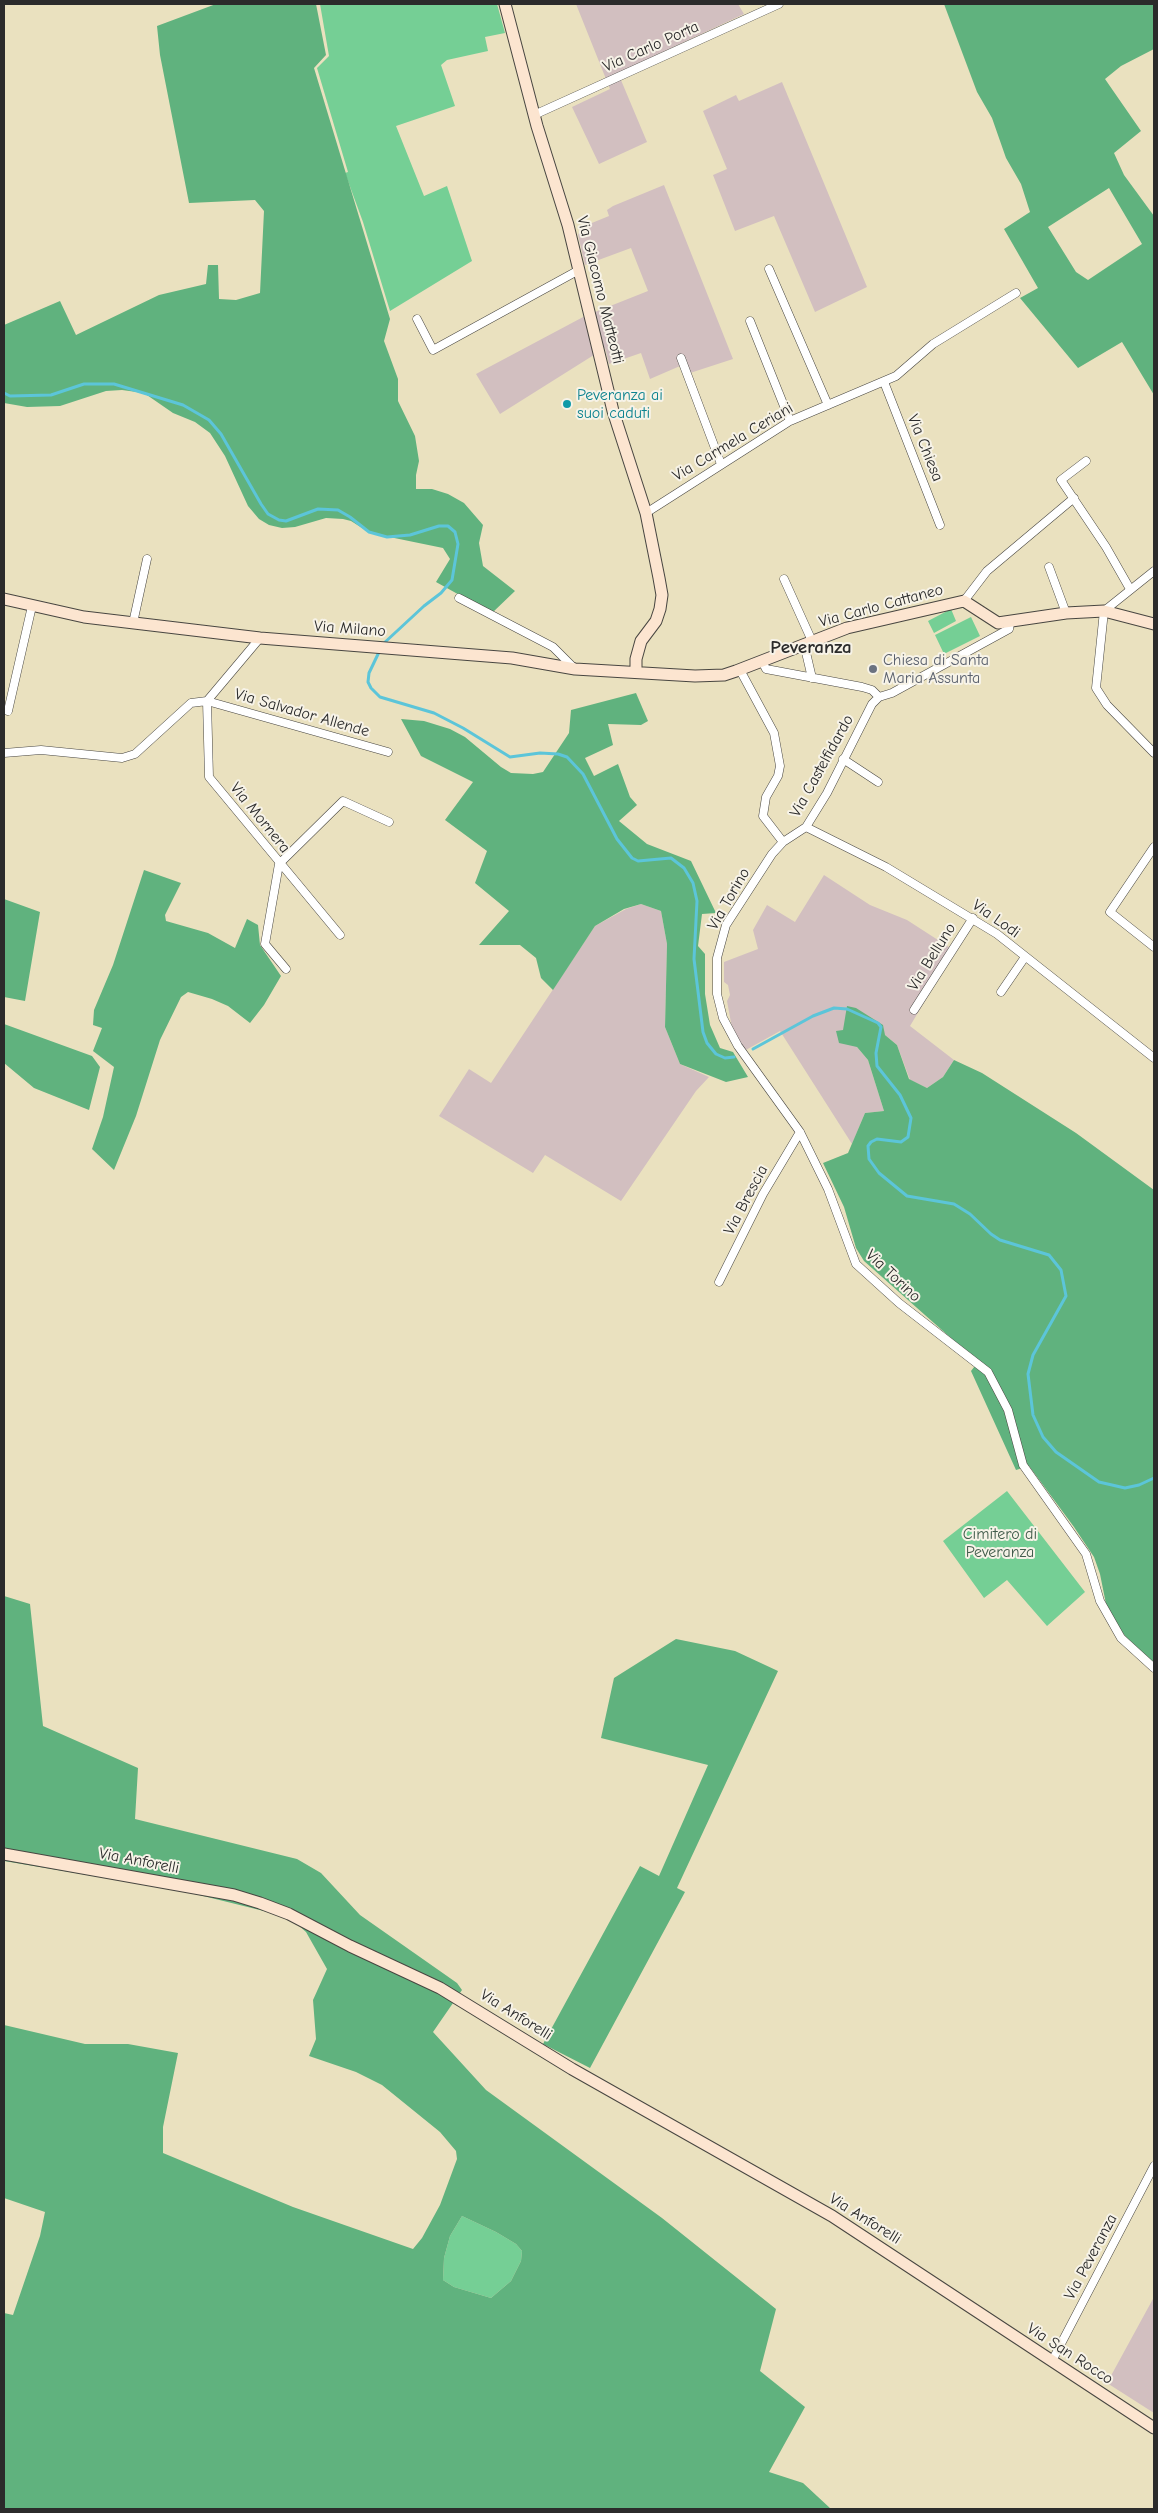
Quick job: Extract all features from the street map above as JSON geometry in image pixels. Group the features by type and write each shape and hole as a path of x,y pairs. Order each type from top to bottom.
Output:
{"street":[{"name":"Via Giacomo Matteotti","path":"505,4 534,115 568,225 613,411 646,513 662,596 656,621 640,641 636,659 636,672"},
{"name":"Via Carlo Porta","path":"534,115 779,4"},
{"path":"769,269 828,405"},
{"path":"417,319 433,350 578,270"},
{"name":"Via Carmela Ceriani","path":"646,513 790,420 896,376 933,344 1016,293"},
{"path":"750,321 790,420"},
{"path":"681,358 721,464"},
{"name":"Via Chiesa","path":"884,382 940,525"},
{"path":"1086,460 1061,480 1106,547 1130,589"},
{"path":"964,601 987,571 1074,498"},
{"path":"133,622 147,559"},
{"path":"1049,567 1066,613"},
{"path":"1154,571 1104,611 1096,688 1107,705 1154,753"},
{"path":"784,579 808,642 812,678"},
{"path":"459,598 553,648 576,668"},
{"name":"Via Milano","path":"4,599 84,617 260,638 512,658 576,668 695,676"},
{"name":"Via Carlo Cattaneo","path":"695,676 724,675 847,628 964,601 998,623 1010,623 1066,613 1104,611 1154,624"},
{"path":"8,711 32,606"},
{"path":"762,661 766,669 862,686 872,690 879,697 892,693 1009,629 1010,623"},
{"path":"4,753 41,750 122,758 135,754 191,703 207,701 260,638"},
{"path":"740,670 774,733 780,766 778,776 766,797 763,816 783,842"},
{"name":"Via Castelfidardo","path":"783,842 806,827 872,704 879,697"},
{"name":"Via Salvador Allende","path":"207,701 388,752"},
{"name":"Via Mornera","path":"207,701 209,777 279,864 340,935"},
{"path":"843,759 878,782"},
{"path":"286,969 265,944 279,864 344,800 389,822"},
{"name":"Via Lodi","path":"806,827 886,867 972,918 1154,1058"},
{"name":"Via Torino","path":"783,842 772,854 726,925 719,945 717,994 723,1018 738,1046 800,1132 828,1189 856,1264 899,1303 988,1372 1008,1410 1023,1465 1086,1554 1100,1601 1121,1638 1154,1668"},
{"path":"1154,847 1110,912 1154,947"},
{"name":"Via Belluno","path":"914,1010 972,918"},
{"path":"1001,992 1025,957"},
{"name":"Via Brescia","path":"719,1282 763,1194 800,1132"},
{"name":"Via Anforelli","path":"4,1854 234,1895 289,1914 350,1946 440,1988 572,2069 832,2216 969,2306"},
{"name":"Via Peveranza","path":"1052,2361 1153,2171"},
{"name":"Via San Rocco","path":"969,2306 1154,2428"}],"shaded area":[{"path":"576,4 738,4 744,14 618,73 647,142 599,164 572,107 610,89"},
{"path":"782,82 867,287 815,312 774,216 735,231 713,175 727,169 703,111 736,95 739,101"},
{"path":"664,185 733,359 690,373 687,363 650,379 641,353 609,364 605,348 500,414 476,374 585,316 648,291 631,248 585,265 578,235 582,227 609,216 607,210 613,206"},
{"path":"824,875 870,905 907,920 955,951 910,1026 954,1060 943,1077 927,1088 910,1080 897,1045 885,1035 857,1047 868,1060 884,1111 865,1113 852,1144 780,1031 744,1051 732,1028 727,1001 730,995 728,985 724,982 724,962 758,949 753,930 767,905 795,922"},
{"path":"641,904 661,911 667,944 665,1027 680,1064 709,1077 696,1091 621,1201 545,1155 533,1173 439,1116 469,1069 491,1083 595,926 626,909"},
{"path":"1154,2297 1154,2413 1107,2383"}],"green space":[{"path":"216,4 316,4 326,55 314,68 390,319 384,341 398,379 398,401 415,436 419,461 416,489 432,489 448,494 464,503 483,525 479,543 483,566 515,591 492,613 436,582 450,559 443,548 370,533 351,521 343,519 326,518 295,527 282,528 269,525 259,519 248,506 225,456 210,433 195,422 173,413 144,393 122,390 106,391 60,406 27,407 4,403 4,325 60,301 76,335 159,295 206,284 208,265 218,265 219,299 236,300 260,293 264,211 255,200 189,203 160,55 157,26"},
{"path":"320,4 497,4 505,33 485,37 488,51 447,60 441,65 455,106 396,126 424,196 447,186 472,261 390,311 363,222 345,173 348,172 317,68 329,56"},
{"path":"944,4 1154,4 1154,49 1121,66 1105,79 1141,131 1114,153 1124,175 1154,216 1154,395 1122,342 1078,368 1020,298 1038,288 1004,229 1030,212 1021,184 1006,158 992,118 977,92","holes":["1109,188 1142,244 1088,280 1076,272 1048,227"]},
{"path":"951,609 956,621 934,633 928,621"},
{"path":"971,617 980,636 944,654 935,635"},
{"path":"636,693 648,721 641,725 608,724 613,745 585,758 594,776 618,764 630,797 637,805 619,821 647,844 691,861 716,913 702,914 698,946 705,954 705,994 710,1025 720,1048 733,1052 748,1077 726,1082 680,1064 665,1027 667,944 661,911 641,904 624,909 595,926 553,990 541,978 536,958 520,945 479,945 509,911 475,883 487,851 445,820 473,782 421,756 401,719 424,721 450,729 465,737 511,773 533,774 543,772 569,733 571,710"},
{"path":"144,870 181,883 165,915 166,921 208,933 235,948 247,919 258,925 260,945 281,976 264,1005 250,1023 228,1006 212,999 188,992 181,997 160,1040 136,1116 114,1170 92,1149 103,1117 114,1067 93,1051 102,1028 93,1025 94,1010 113,965"},
{"path":"4,899 40,912 25,1001 4,997"},
{"path":"847,1006 856,1008 883,1025 885,1035 897,1045 909,1079 927,1088 943,1077 954,1060 982,1073 1076,1133 1154,1190 1154,1663 1126,1637 1116,1624 1106,1604 1100,1574 1094,1557 1074,1527 1029,1466 1016,1470 971,1371 978,1362 864,1261 856,1248 844,1207 823,1163 848,1153 865,1113 884,1111 868,1060 857,1047 839,1043 836,1031 843,1030"},
{"path":"4,1024 92,1056 100,1067 89,1110 34,1088 4,1063"},
{"name":"Cimitero di Peveranza","path":"1007,1491 1085,1592 1047,1626 1007,1580 984,1598 943,1541"},
{"path":"4,1596 30,1604 43,1726 138,1768 135,1819 297,1859 321,1873 360,1915 457,1983 462,1990 433,2032 486,2090 662,2218 776,2309 760,2371 805,2407 769,2472 803,2483 831,2509 4,2509 4,2313 13,2315 40,2236 45,2212 4,2198 4,2025 85,2044 128,2044 178,2053 163,2127 163,2153 293,2207 413,2249 422,2238 440,2205 457,2159 456,2151 440,2132 382,2085 356,2072 309,2056 316,2039 313,2000 327,1969 306,1932 296,1923 276,1914 183,1891 4,1861","holes":["462,2216 516,2244 522,2251 521,2261 511,2281 491,2298 454,2287 443,2280 444,2258 450,2236"]},
{"path":"676,1639 735,1651 778,1671 677,1888 685,1892 590,2068 543,2044 640,1866 659,1876 708,1765 601,1738 614,1678"},
{"path":"462,2216 496,2232 516,2244 522,2251 521,2261 511,2281 491,2298 454,2287 443,2280 444,2258 450,2236"}],"waterway":[{"path":"4,393 10,396 51,395 84,384 114,384 183,405 209,420 221,434 261,504 268,514 279,520 286,521 318,509 338,510 369,532 387,537 410,535 439,526 448,526 455,532 458,544 452,580 441,593 383,644"},
{"path":"380,650 369,673 368,682 380,697 434,713 463,728 510,757 540,753 558,754 567,757 583,774 617,839 632,858 638,861 671,858 684,868 693,883 697,901 694,959 703,1032 707,1043 716,1054 725,1058 734,1057"},
{"path":"753,1049 813,1016 834,1008 847,1009 878,1023 881,1027 876,1053 877,1066 900,1095 911,1118 908,1137 901,1142 877,1139 871,1142 868,1146 869,1159 879,1173 907,1196 954,1204 970,1214 1000,1240 1049,1255 1061,1270 1066,1296 1033,1355 1028,1374 1033,1415 1043,1437 1056,1452 1099,1482 1125,1488 1139,1485 1154,1478"}],"place":[{"name":"Peveranza ai suoi caduti","path":"567,404"},
{"name":"Chiesa di Santa Maria Assunta","path":"873,669"}],"district":[{"name":"Peveranza","path":"811,648"}]}
